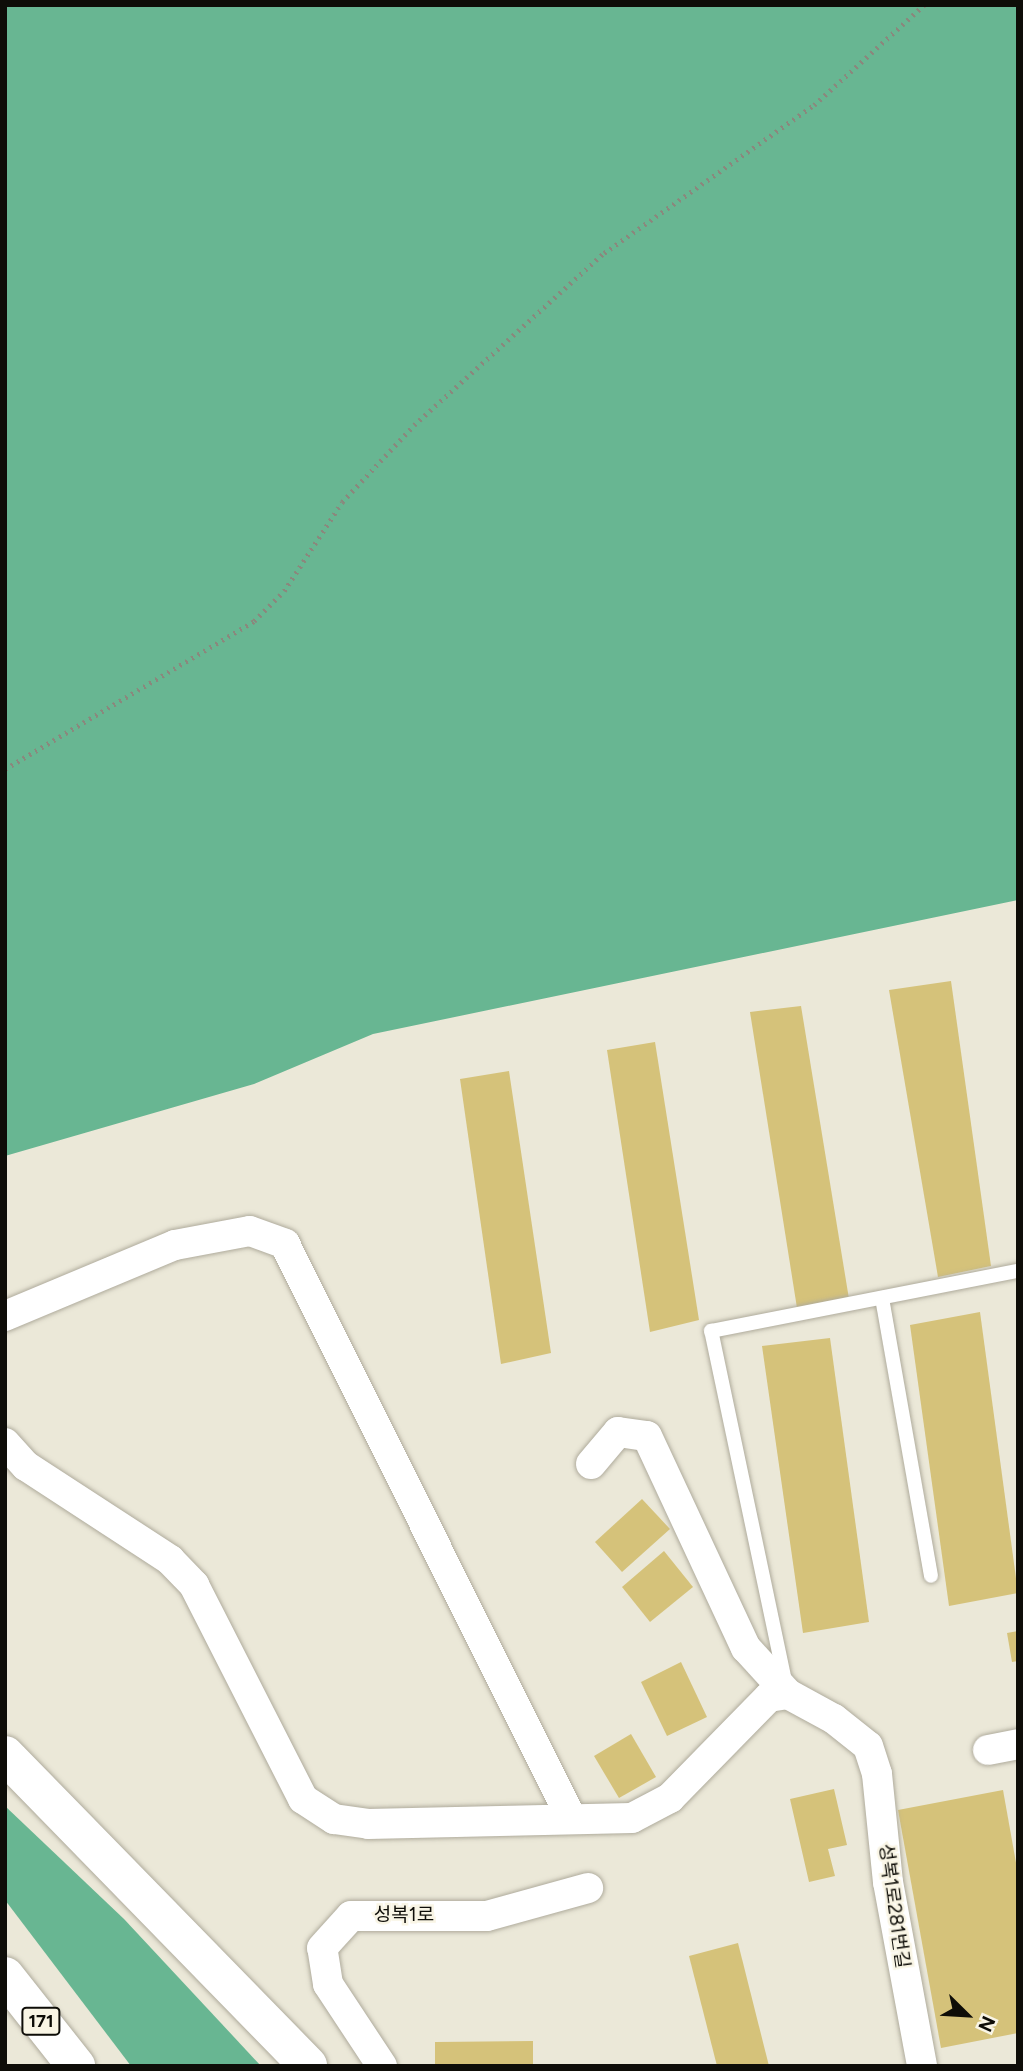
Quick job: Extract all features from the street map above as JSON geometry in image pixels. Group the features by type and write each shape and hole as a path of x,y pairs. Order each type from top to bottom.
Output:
{"highway":[{"path":"5,1755 308,2066"},
{"name":"171","path":"5,1976 76,2066"}],"street":[{"path":"5,1316 175,1245 250,1231 285,1244 571,1818"},
{"path":"591,1464 618,1432 647,1436 746,1648 788,1694"},
{"path":"5,1443 26,1466 170,1560 194,1585 303,1799 334,1819 369,1824 632,1818 670,1798 769,1697 788,1694"},
{"name":"성복1로281번길","path":"788,1694 868,1746 922,2066"},
{"path":"988,1750 1018,1744"},
{"name":"성복1로","path":"382,2066 328,1984 322,1948 351,1916 487,1916 588,1888"}],"lane":[{"path":"788,1694 711,1331 1018,1271"},
{"path":"882,1298 931,1576"}],"path":[{"path":"5,769 254,621 284,592 342,502 414,425 604,253 814,105 924,5"}],"green space":[{"path":"5,5 1018,5 1018,900 373,1034 254,1084 5,1156"},
{"path":"5,1806 124,1919 261,2066 131,2066 5,1900"}],"building":[{"path":"951,981 991,1266 938,1277 889,990"},
{"path":"801,1006 849,1299 797,1308 750,1012"},
{"path":"655,1042 699,1320 650,1332 607,1050"},
{"path":"509,1071 551,1353 501,1364 460,1079"},
{"path":"980,1312 1018,1593 949,1606 910,1325"},
{"path":"830,1338 869,1622 803,1633 762,1346"},
{"path":"642,1499 670,1529 622,1572 595,1542"},
{"path":"664,1551 693,1587 650,1622 622,1587"},
{"path":"1018,1631 1018,1661 1012,1662 1007,1633"},
{"path":"681,1662 707,1717 667,1736 641,1682"},
{"path":"631,1734 656,1777 619,1798 594,1756"},
{"path":"834,1789 847,1845 828,1849 835,1876 809,1882 790,1799"},
{"path":"1003,1790 1018,1874 1018,2033 941,2048 898,1810"},
{"path":"738,1943 769,2066 717,2066 689,1956"},
{"path":"533,2041 533,2066 435,2066 435,2042"}]}
